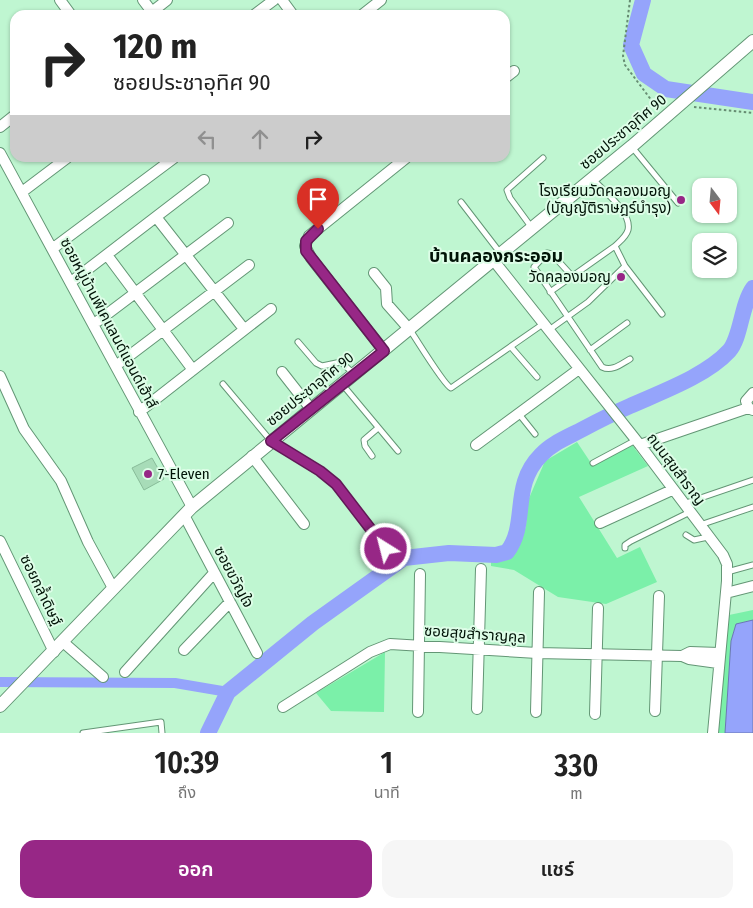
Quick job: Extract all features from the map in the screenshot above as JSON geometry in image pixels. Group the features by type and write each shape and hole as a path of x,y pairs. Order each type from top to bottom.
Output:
{"street":[{"path":"60,0 68,10"},
{"path":"154,10 167,0"},
{"path":"261,10 274,0"},
{"path":"368,10 381,0"},
{"name":"ซอยประชาอุทิศ 90","path":"0,706 188,511 252,456 410,330 632,146 753,41"},
{"path":"510,74 514,71"},
{"name":"ซอยหมู่บ้านพีเคแลนด์แอนด์เฮ้าส์","path":"0,153 139,412 188,511"},
{"path":"22,192 62,162"},
{"path":"52,249 169,162"},
{"path":"384,351 311,258 305,246 309,236 401,162"},
{"path":"75,280 204,180"},
{"path":"156,217 244,329"},
{"path":"98,321 228,223"},
{"path":"107,255 193,370"},
{"name":"ถนนสุขสำราญ","path":"497,258 546,327 638,442 672,490 723,555 727,572 726,593 713,733"},
{"path":"121,362 249,265"},
{"path":"374,272 386,288 387,304 410,330"},
{"path":"139,412 271,309"},
{"path":"476,446 579,369"},
{"path":"282,372 311,409"},
{"path":"0,376 24,428 61,481 88,542 114,588"},
{"path":"638,442 751,409 746,401 752,392"},
{"path":"252,456 304,524"},
{"path":"600,523 672,490"},
{"name":"ซอยขวัญใจ","path":"188,511 214,573 257,653"},
{"name":"ซอยกล้ำดิษฐ์","path":"0,541 54,652"},
{"path":"477,709 481,569"},
{"path":"125,672 214,573"},
{"path":"418,712 420,574"},
{"path":"726,593 753,586"},
{"path":"536,712 539,592"},
{"path":"655,712 659,596"},
{"path":"184,650 230,602"},
{"path":"595,714 598,608"},
{"path":"63,642 102,677"},
{"name":"ซอยสุขสำราญคูล","path":"283,708 382,646 420,646 596,655 682,656 690,652 719,658"}],"lane":[{"path":"632,146 678,203"},
{"path":"532,228 510,198 507,190 543,158"},
{"path":"550,292 615,246 626,236 628,230 626,216 592,179"},
{"path":"460,202 497,258"},
{"path":"615,246 625,266 662,314"},
{"path":"572,276 552,254 546,252 534,267 602,367 606,369 615,367 630,359"},
{"path":"410,330 443,381 451,388 511,347 588,302 625,266"},
{"path":"590,350 627,322"},
{"path":"298,342 316,363 322,366 341,362 354,374"},
{"path":"511,347 537,377"},
{"path":"222,384 271,441 320,471 336,484 386,549"},
{"path":"342,384 398,451"},
{"path":"519,414 535,434"},
{"path":"372,456 365,446 364,440 378,428"},
{"path":"593,463 638,442"},
{"path":"625,548 625,545 631,541 687,508 753,480"},
{"path":"700,525 753,507"},
{"path":"686,535 694,540 709,536"},
{"path":"727,572 753,565"},
{"path":"83,733 161,722 162,733"}],"path":[{"path":"630,0 623,56 625,65 652,101 672,104"},
{"path":"691,107 753,113"}],"green space":[{"path":"577,442 593,466 632,445 648,466 579,497 617,558 640,547 657,582 606,604 558,597 514,570 491,566 491,561 514,554 519,547 526,526 527,503 545,461"},
{"path":"753,610 753,620 736,624 731,641 725,733 716,733 727,618 729,615"},
{"path":"385,652 384,712 331,711 316,693"}],"water":[{"path":"753,620 753,733 725,733 731,641 736,624"}],"building":[{"name":"7-Eleven","path":"152,458 164,479 144,490 132,468"}],"waterway":[{"path":"643,0 631,45 644,74 666,89 753,102"},
{"path":"208,733 228,692 313,623 404,558 449,553 496,555 507,552 514,541 526,479 541,455 560,440 696,376 719,360 733,345 746,303 753,288"},
{"path":"0,682 175,683 228,692"}],"place":[{"name":"โรงเรียนวัดคลองมอญ (บัญญัติราษฎร์บำรุง)","path":"681,200"},
{"name":"วัดคลองมอญ","path":"621,277"},
{"name":"7-Eleven","path":"148,474"}],"district":[{"name":"บ้านคลองกระออม","path":"496,256"}],"route":[{"path":"318,229 306,241 306,251 384,351 271,441 320,471 336,484 386,549"}]}
